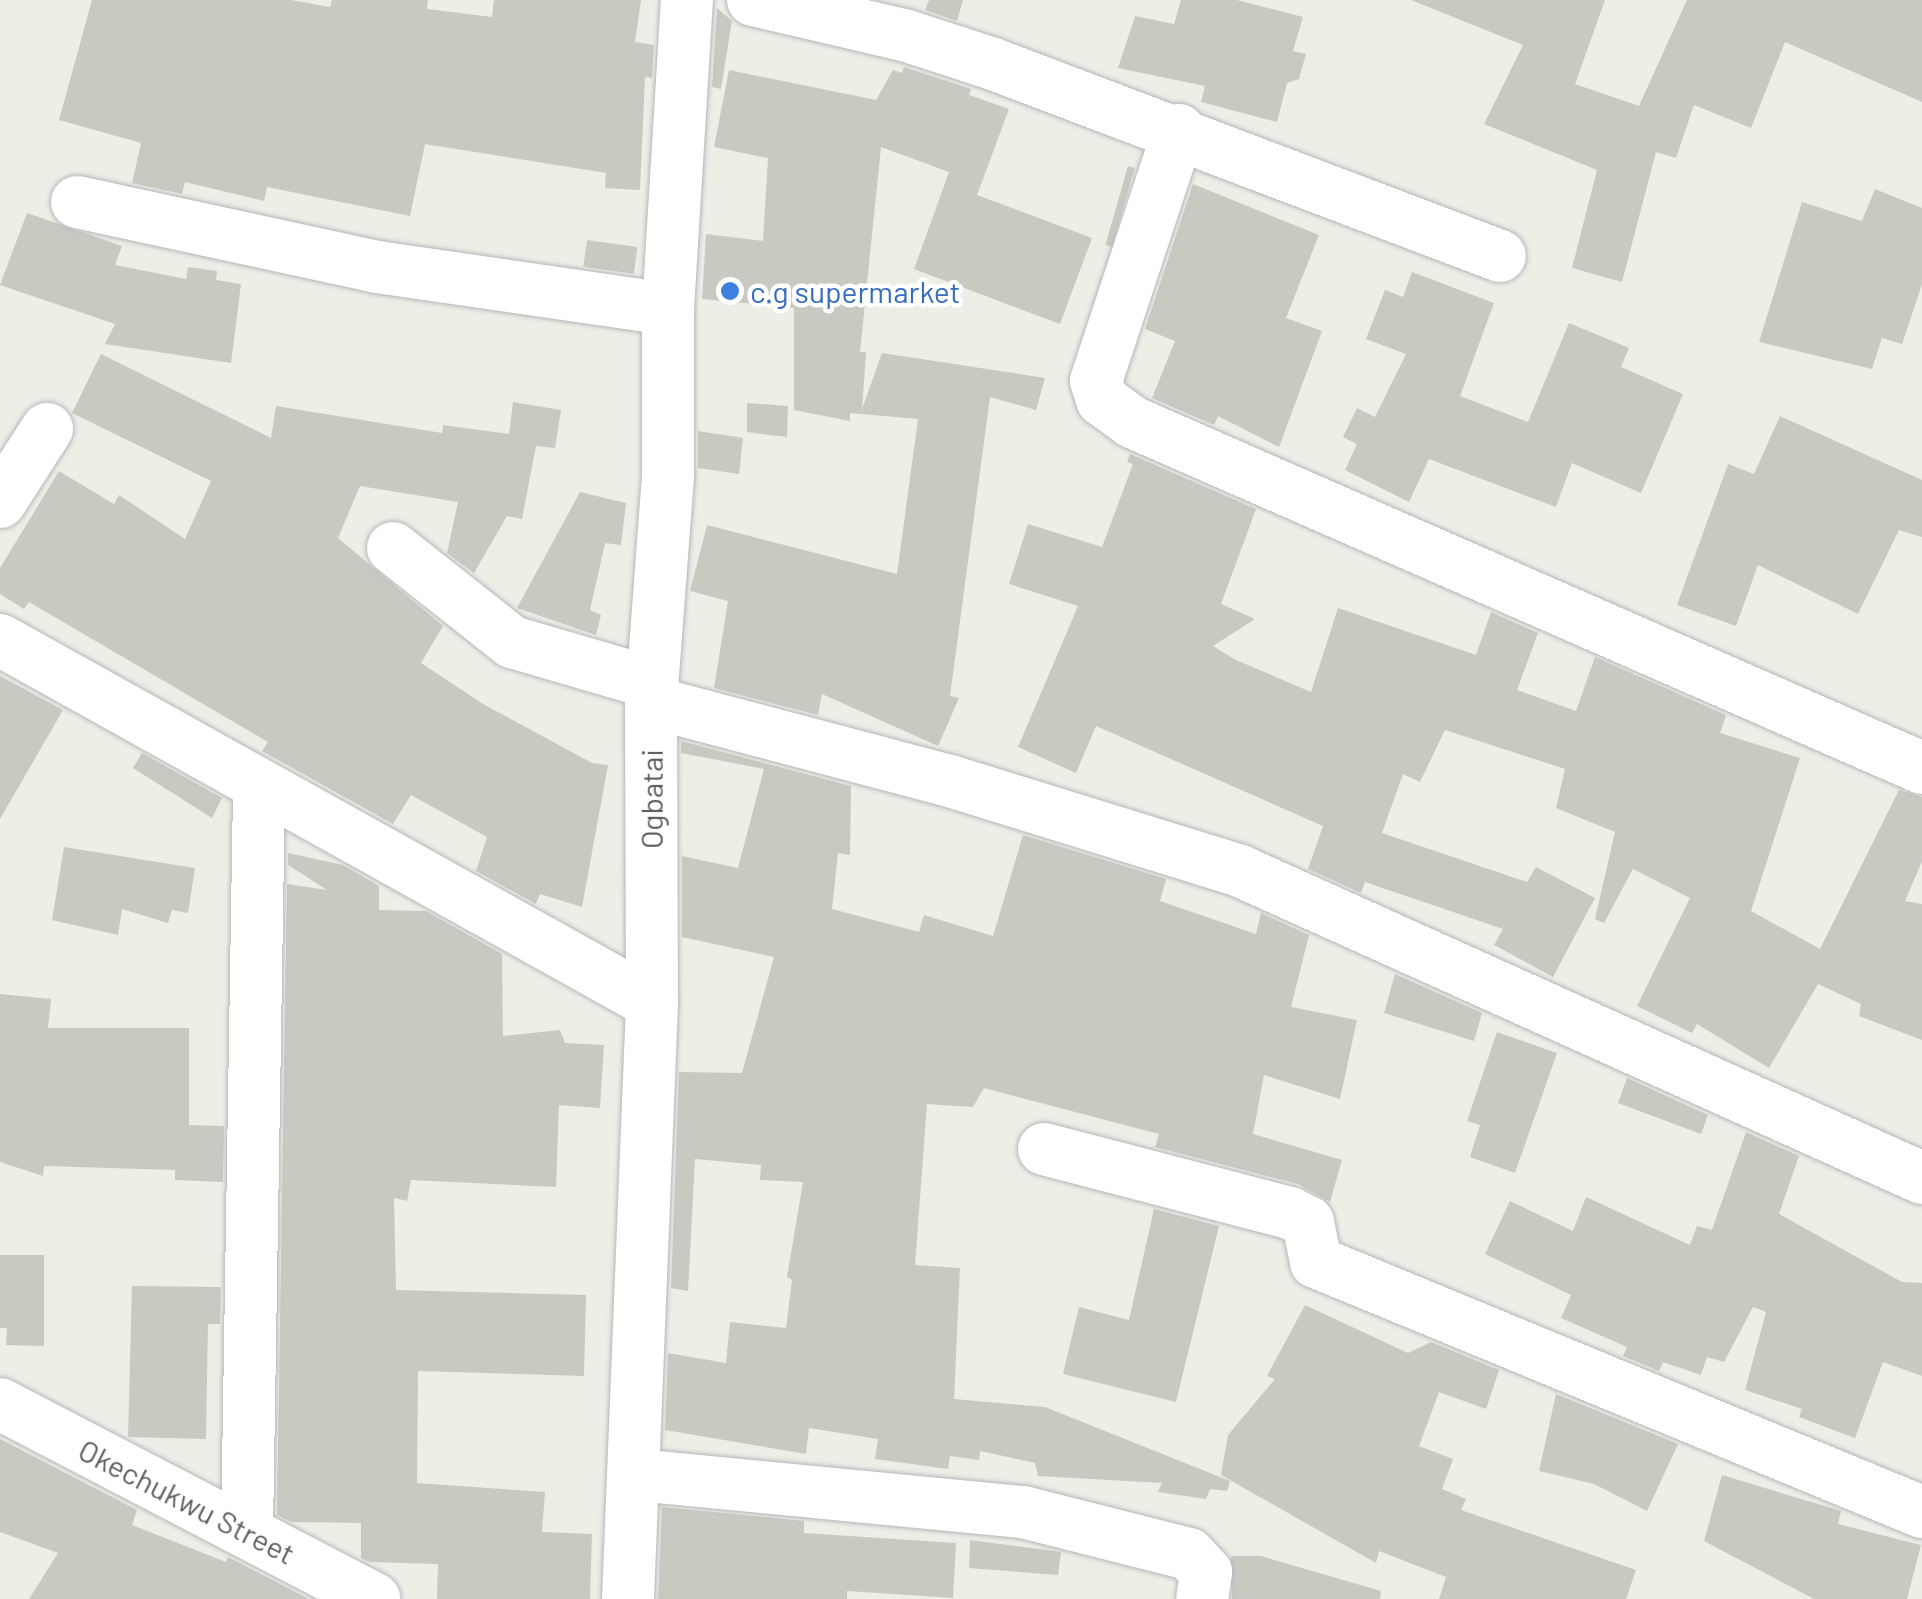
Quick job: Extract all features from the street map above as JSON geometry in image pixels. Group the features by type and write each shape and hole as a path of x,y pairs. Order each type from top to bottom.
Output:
{"street":[{"name":"Ogbatai","path":"628,1599 638,1476 652,1003 651,693 668,478 668,309 687,0"},
{"path":"753,0 904,35 1178,130 1500,256"},
{"path":"1178,130 1096,381 1102,400 1132,422 1922,768"},
{"path":"77,202 377,267 668,309"},
{"path":"0,502 47,429"},
{"path":"393,548 512,642 651,693 1240,871 1922,1178"},
{"path":"0,640 652,1003"},
{"path":"247,1530 260,786"},
{"path":"1044,1149 1290,1213 1308,1222 1316,1262 1922,1512"},
{"name":"Okechukwu Street","path":"0,1404 374,1599"},
{"path":"638,1476 1023,1512 1189,1554 1206,1572 1202,1599"}],"building":[{"path":"92,0 291,0 330,7 332,0 428,0 427,9 492,17 494,0 641,0 635,42 654,45 652,78 645,77 640,190 605,188 606,173 425,144 410,216 267,187 264,201 185,182 182,194 132,183 141,143 59,120"},
{"path":"929,0 963,0 957,21 925,10"},
{"path":"1181,0 1237,0 1303,17 1293,51 1306,54 1299,79 1287,83 1277,122 1201,102 1205,86 1118,68 1135,16 1174,24"},
{"path":"1411,0 1605,0 1575,84 1639,106 1687,0 1922,0 1922,102 1785,42 1751,128 1694,105 1676,158 1656,152 1622,282 1572,268 1597,170 1484,124 1523,45"},
{"path":"717,8 732,21 721,89 712,87"},
{"path":"904,67 971,89 969,95 1009,109 977,195 1092,238 1060,324 914,269 949,172 881,147 860,352 866,352 862,409 882,353 1045,378 1036,410 990,397 950,696 959,698 938,746 822,694 818,715 714,688 728,601 690,591 707,525 897,574 918,419 850,413 850,421 794,410 794,308 702,299 706,234 763,241 768,158 714,147 729,70 876,100 893,70 902,73"},
{"path":"1128,166 1135,168 1112,247 1105,245"},
{"path":"1193,184 1319,235 1286,318 1322,331 1279,447 1218,416 1214,425 1152,398 1175,341 1145,329"},
{"path":"1875,189 1922,208 1922,284 1902,344 1882,338 1872,369 1759,342 1802,202 1862,221"},
{"path":"27,213 122,246 115,265 186,279 188,267 217,271 216,280 241,284 231,363 105,344 115,324 0,285"},
{"path":"587,240 638,247 634,274 583,267"},
{"path":"1412,272 1494,303 1460,396 1528,422 1569,323 1629,348 1621,367 1683,394 1641,493 1572,463 1556,507 1429,459 1409,502 1345,470 1357,444 1343,437 1357,408 1375,417 1406,354 1366,339 1385,290 1403,297"},
{"path":"101,354 271,438 276,406 442,433 443,425 509,434 513,402 561,410 555,448 536,446 522,519 507,516 474,573 447,553 458,502 360,486 338,538 443,626 421,663 483,704 592,763 608,765 582,907 540,894 536,904 476,871 487,837 411,795 393,824 262,751 268,742 29,602 24,609 0,594 0,568 59,471 114,504 119,495 185,539 211,481 72,413"},
{"path":"747,403 788,406 787,437 747,432"},
{"path":"1780,416 1922,480 1922,537 1899,530 1858,614 1758,565 1736,626 1677,605 1728,464 1754,474"},
{"path":"698,431 743,438 739,474 698,468"},
{"path":"1130,454 1256,509 1221,604 1255,619 1213,646 1236,660 1311,692 1338,608 1476,655 1491,612 1538,633 1517,690 1576,711 1595,657 1726,715 1720,733 1800,758 1751,911 1820,949 1899,790 1922,797 1922,861 1905,901 1922,904 1922,1040 1859,1016 1861,1004 1818,984 1769,1068 1697,1024 1692,1033 1637,1006 1690,898 1633,869 1604,923 1595,919 1615,832 1556,808 1565,769 1445,730 1420,782 1403,774 1382,833 1527,882 1536,867 1595,898 1553,977 1494,945 1503,929 1365,882 1361,893 1308,869 1323,826 1096,726 1076,773 1018,747 1078,606 1009,584 1028,524 1102,547 1133,464 1127,462"},
{"path":"580,492 626,503 621,545 605,543 590,610 601,615 596,635 517,608"},
{"path":"0,676 63,710 0,819"},
{"path":"681,741 851,786 850,855 838,853 832,909 919,932 924,915 993,936 1023,835 1166,879 1160,901 1256,934 1261,913 1309,935 1291,1007 1357,1020 1340,1099 1264,1075 1253,1134 1342,1160 1330,1202 1298,1184 1155,1147 1159,1134 984,1088 973,1107 927,1104 915,1265 960,1268 954,1399 1045,1407 1230,1481 1227,1491 1210,1489 1206,1499 1158,1492 1162,1483 1038,1476 1035,1463 980,1451 979,1460 950,1456 948,1469 875,1459 878,1439 809,1428 806,1454 665,1430 668,1353 726,1363 730,1322 786,1328 792,1280 787,1277 803,1182 760,1180 761,1165 695,1159 688,1291 671,1288 679,1072 742,1073 774,957 682,937 682,856 738,868 764,769 681,753"},
{"path":"142,753 222,798 212,818 133,768"},
{"path":"64,847 195,868 188,913 172,910 168,923 122,909 118,935 52,920"},
{"path":"288,853 343,865 379,886 379,910 426,911 502,954 503,1036 560,1030 565,1043 604,1045 600,1108 559,1105 556,1187 411,1180 407,1201 394,1198 396,1290 586,1295 584,1376 418,1371 417,1483 545,1492 542,1532 592,1534 590,1599 437,1599 438,1564 369,1562 361,1558 361,1523 291,1522 277,1515 287,884 327,890 288,865"},
{"path":"1395,974 1482,1013 1474,1041 1384,1013"},
{"path":"0,994 51,999 48,1028 189,1028 189,1125 224,1126 223,1182 175,1180 175,1170 44,1166 43,1176 0,1162"},
{"path":"1497,1032 1557,1053 1515,1173 1470,1157 1480,1125 1467,1121"},
{"path":"1627,1078 1708,1115 1701,1134 1618,1103"},
{"path":"1746,1132 1799,1156 1779,1214 1902,1282 1922,1283 1922,1376 1883,1362 1855,1438 1799,1417 1802,1409 1745,1390 1766,1312 1753,1307 1724,1362 1707,1357 1701,1375 1663,1362 1659,1371 1623,1356 1627,1347 1561,1318 1571,1295 1485,1254 1510,1201 1573,1231 1586,1197 1690,1245 1697,1226 1712,1230"},
{"path":"1154,1209 1219,1226 1176,1402 1063,1374 1079,1307 1129,1320"},
{"path":"0,1255 44,1255 44,1346 6,1345 7,1328 0,1328"},
{"path":"132,1286 221,1287 220,1324 208,1324 206,1439 128,1437"},
{"path":"1305,1305 1408,1353 1431,1342 1499,1370 1486,1409 1439,1392 1419,1446 1453,1459 1442,1489 1466,1499 1461,1510 1636,1570 1626,1599 1439,1599 1446,1577 1379,1551 1376,1563 1221,1475 1228,1435 1275,1379 1267,1376"},
{"path":"1556,1394 1678,1444 1647,1511 1594,1484 1539,1471"},
{"path":"0,1439 137,1510 132,1525 226,1562 228,1557 309,1599 29,1599 58,1553 0,1532"},
{"path":"1722,1475 1841,1511 1838,1524 1921,1545 1907,1599 1814,1599 1704,1541"},
{"path":"662,1507 804,1521 804,1533 956,1543 953,1598 847,1591 847,1599 658,1599"},
{"path":"970,1540 1061,1552 1058,1575 969,1568"},
{"path":"1231,1556 1261,1556 1381,1591 1380,1599 1232,1599"}],"place":[{"name":"c.g supermarket","path":"730,291"}]}
